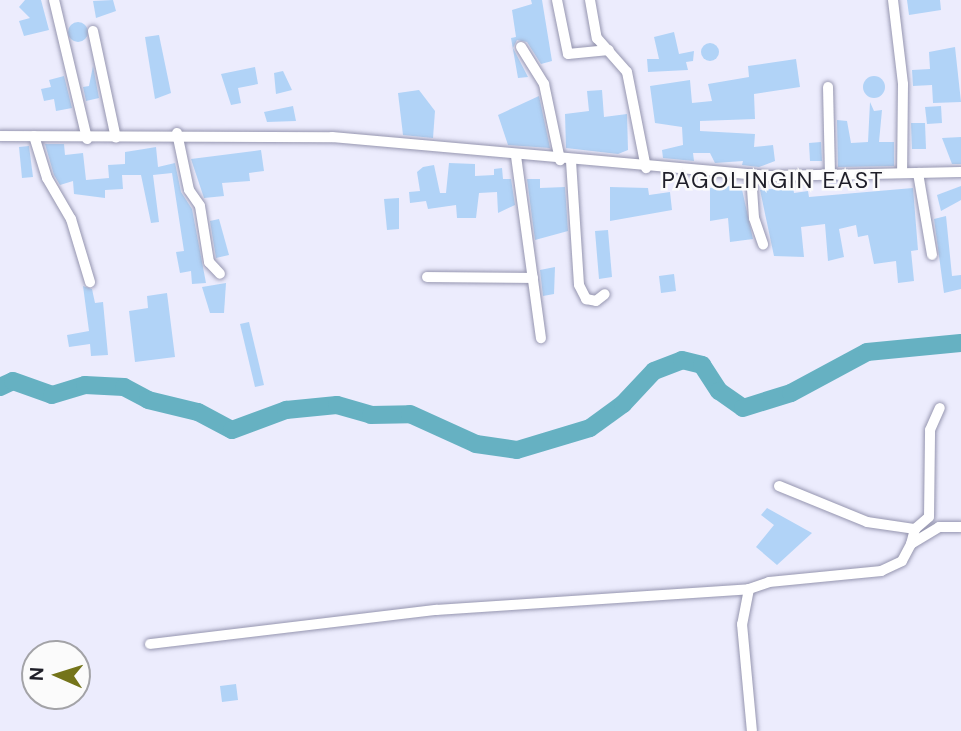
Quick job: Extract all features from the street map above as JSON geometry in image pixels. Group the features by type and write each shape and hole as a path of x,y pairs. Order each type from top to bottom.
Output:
{"street":[{"path":"54,0 88,139"},
{"path":"557,0 568,54 609,50"},
{"path":"590,0 597,38 627,72 646,168"},
{"path":"893,0 903,84 902,173"},
{"path":"93,31 116,138"},
{"path":"521,47 544,84 565,160 579,285 586,299 596,301 605,293"},
{"path":"828,87 830,174"},
{"path":"177,134 189,190 200,206 209,262 220,274"},
{"path":"0,136 88,139 177,134 332,138 646,168 751,174 961,172"},
{"path":"34,136 47,178 71,219 90,282"},
{"path":"516,156 541,338"},
{"path":"918,173 932,255"},
{"path":"751,174 754,218 764,244"},
{"path":"427,277 533,278"},
{"path":"150,644 436,610 749,589 769,582 881,570 902,561 915,529 929,517 930,430 940,408"},
{"path":"779,486 867,522 915,529"},
{"path":"911,544 939,527 961,527"},
{"path":"749,589 742,624 752,731"}],"building":[{"path":"25,0 41,0 49,30 24,36 19,21 30,18 19,7"},
{"path":"113,0 116,11 96,18 93,1"},
{"path":"531,0 542,0 552,61 541,64 527,42 517,40 513,48 528,77 518,78 511,38 516,37 512,10 532,4"},
{"path":"907,0 940,0 941,10 909,15"},
{"path":"78,22 85,25 88,32 85,39 78,42 71,39 68,32 71,25"},
{"path":"674,32 679,54 694,51 693,61 686,62 688,70 648,72 647,59 659,59 654,37"},
{"path":"159,35 171,93 155,99 145,37"},
{"path":"710,43 716,46 719,52 716,58 710,61 704,58 701,52 704,46"},
{"path":"955,47 961,102 933,103 932,85 913,86 912,70 930,69 929,52"},
{"path":"796,59 800,87 754,94 755,119 700,121 700,131 755,134 754,147 773,145 775,161 759,167 742,165 743,161 715,163 710,153 693,153 694,161 663,158 662,150 683,145 682,127 655,123 650,86 690,80 692,103 712,101 708,84 749,77 748,66"},
{"path":"93,66 99,98 86,101 83,87 89,86"},
{"path":"255,67 258,84 238,88 241,103 231,105 221,74"},
{"path":"283,71 292,90 276,94 274,73"},
{"path":"64,76 72,108 56,111 54,99 44,101 41,89 51,87 49,80"},
{"path":"874,76 882,79 885,87 882,95 874,98 866,95 863,87 866,79"},
{"path":"419,90 435,111 433,138 403,135 398,93"},
{"path":"602,90 604,117 627,114 628,150 618,154 566,148 565,114 589,111 587,91"},
{"path":"539,96 550,148 508,145 498,115"},
{"path":"870,102 874,111 882,110 879,142 894,142 894,166 838,167 837,120 847,121 851,143 868,142"},
{"path":"293,106 296,121 267,122 264,112"},
{"path":"941,106 942,123 927,124 925,107"},
{"path":"911,123 925,123 926,149 912,149"},
{"path":"961,137 961,164 952,164 942,138"},
{"path":"821,142 822,161 810,161 809,143"},
{"path":"45,144 64,144 65,155 83,153 86,180 109,178 108,165 125,164 125,152 156,147 158,167 175,163 181,192 192,209 206,283 192,284 191,271 180,273 176,252 184,251 172,173 153,175 159,222 151,223 141,175 122,175 123,189 105,190 105,198 74,194 73,181 60,185 54,175"},
{"path":"29,146 33,177 22,178 19,147"},
{"path":"261,150 264,171 249,173 250,181 222,183 224,196 204,198 191,159"},
{"path":"449,163 475,164 475,176 494,175 494,169 502,168 503,179 511,179 515,205 498,213 497,192 479,193 476,218 457,218 456,205 428,209 426,201 410,203 409,192 420,191 417,172 423,167 434,165 440,193 446,193"},
{"path":"527,179 540,179 540,188 565,187 568,231 535,240"},
{"path":"741,185 753,239 730,242 728,218 710,221 710,188"},
{"path":"961,186 961,200 941,211 937,195"},
{"path":"610,187 648,188 649,195 670,192 672,210 610,221"},
{"path":"793,187 794,193 808,191 809,197 913,188 918,250 911,251 914,281 898,283 896,261 874,264 868,235 858,237 856,225 839,229 844,257 828,261 825,224 801,227 804,257 774,256 760,190"},
{"path":"399,198 399,229 387,230 384,199"},
{"path":"946,216 952,276 961,275 961,289 944,293 934,219"},
{"path":"219,219 229,255 216,258 210,221"},
{"path":"608,230 612,277 599,279 595,231"},
{"path":"555,267 554,294 543,296 540,270"},
{"path":"674,274 676,291 661,293 659,276"},
{"path":"226,283 224,313 210,313 202,287"},
{"path":"83,286 92,289 95,303 103,302 108,355 91,356 90,344 69,347 67,335 89,331"},
{"path":"167,293 175,357 135,362 129,311 148,308 147,296"},
{"path":"249,322 264,385 255,387 240,324"},
{"path":"767,508 812,533 777,565 756,547 774,525 761,515"},
{"path":"236,684 238,700 222,702 220,686"}],"waterway":[{"path":"0,387 13,381 52,395 85,385 124,387 148,400 198,412 232,430 286,410 337,405 371,415 410,414 476,444 517,450 590,428 623,404 654,371 682,360 702,365 719,391 743,408 791,393 867,352 961,343"}],"district":[{"name":"PAGOLINGIN EAST","path":"773,180"}]}
